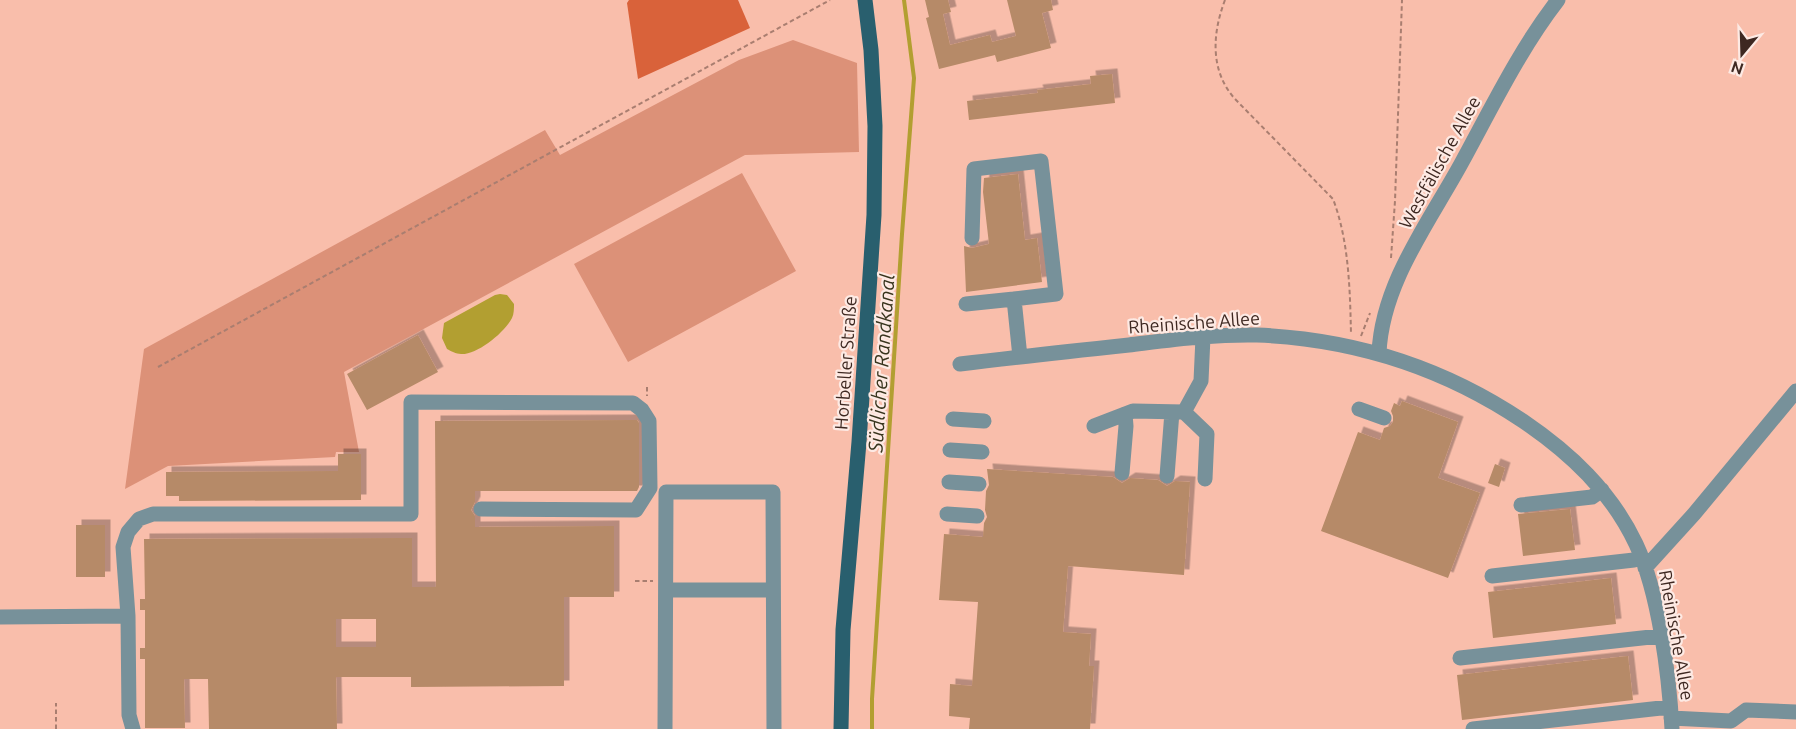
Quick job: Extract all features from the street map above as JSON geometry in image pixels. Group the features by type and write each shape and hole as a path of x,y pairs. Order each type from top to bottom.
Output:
{"main road":[{"name":"Horbeller Straße","path":"841,729 843,630 859,442 874,214 875,126 871,50 865,0"}],"street":[{"name":"Westfälische Allee","path":"1379,353 1380,330 1389,299 1410,254 1504,85 1539,26 1558,0"},
{"path":"966,304 1056,294 1041,161 975,169 972,238"},
{"path":"1014,298 1020,357"},
{"name":"Rheinische Allee","path":"960,364 1203,337 1254,335 1279,336 1355,347 1421,366 1501,406 1563,450 1586,471 1602,490 1622,519 1650,581 1671,718"},
{"path":"1167,477 1178,412 1201,381 1203,337"},
{"path":"1492,576 1643,563 1694,514 1796,391"},
{"path":"133,729 129,715 128,616 123,547 128,532 139,519 153,514 411,514 411,402 633,403 642,410 649,421 650,488 636,510 481,509"},
{"path":"1359,409 1384,418"},
{"path":"1094,426 1132,411 1178,412 1207,434 1204,479"},
{"path":"1122,473 1125,414"},
{"path":"953,419 984,421"},
{"path":"950,450 982,452"},
{"path":"949,482 979,484"},
{"path":"1521,505 1592,497 1602,490"},
{"path":"665,729 666,492 774,492 774,729"},
{"path":"947,514 977,516"},
{"path":"666,586 773,590"},
{"path":"0,616 128,616"},
{"path":"1460,658 1660,636"},
{"path":"1473,729 1671,718 1731,721 1746,710 1796,711"}],"path":[{"path":"158,367 830,0"},
{"path":"1226,0 1221,10 1215,59 1222,81 1235,99 1333,199 1339,214 1355,347"},
{"path":"1390,260 1395,201 1402,0"},
{"path":"1355,347 1371,312"},
{"path":"634,581 666,586"},
{"path":"56,703 56,729"}],"shaded area":[{"path":"629,0 738,0 750,28 638,79 627,3"},
{"path":"793,40 857,63 859,152 745,155 344,372 359,452 336,452 335,457 168,466 125,489 144,349 545,130 560,155 739,60"},
{"path":"742,173 796,271 628,362 574,264"},
{"path":"500,294 507,295 514,304 513,316 503,330 490,342 475,351 457,354 447,349 442,338 444,323"}],"building":[{"path":"925,0 948,0 951,12 943,14 950,45 990,35 992,42 1016,36 1007,0 1051,0 1053,10 1042,13 1051,48 997,62 995,55 939,69 926,18 929,17"},
{"path":"1112,74 1115,103 969,120 967,101 1091,84 1090,76"},
{"path":"1018,174 1025,240 1037,238 1042,282 966,292 964,246 972,248 989,244 983,192 984,178"},
{"path":"418,335 438,372 367,410 347,374"},
{"path":"1402,401 1458,422 1438,478 1480,493 1448,578 1321,531 1358,432 1380,440 1384,428 1393,422 1391,411 1394,403 1400,406"},
{"path":"637,420 639,423 639,487 637,491 475,491 475,502 471,510 475,516 475,527 614,526 614,597 564,597 564,686 411,687 411,677 336,677 337,729 209,729 208,679 184,679 185,728 145,728 145,659 140,659 140,648 145,648 145,610 140,610 140,599 145,599 144,539 412,538 412,587 436,587 435,421","holes":["336,619 376,619 376,647 336,647"]},
{"path":"338,454 361,454 361,500 179,501 179,496 166,496 166,472 338,471"},
{"path":"1495,464 1505,468 1499,487 1488,483"},
{"path":"987,469 1113,477 1122,483 1130,478 1158,480 1167,486 1175,481 1190,482 1184,575 1068,566 1063,632 1091,634 1089,666 1094,666 1090,729 969,729 970,718 949,716 950,684 972,686 978,602 939,600 944,534 983,537 987,517 986,491 989,485"},
{"path":"1570,509 1575,550 1523,556 1518,514"},
{"path":"76,525 105,525 105,577 76,577"},
{"path":"1611,578 1616,624 1493,638 1488,592"},
{"path":"1628,656 1633,700 1462,720 1457,675"}],"waterway":[{"name":"Südlicher Randkanal","path":"872,729 872,699 914,78 904,0"}]}
